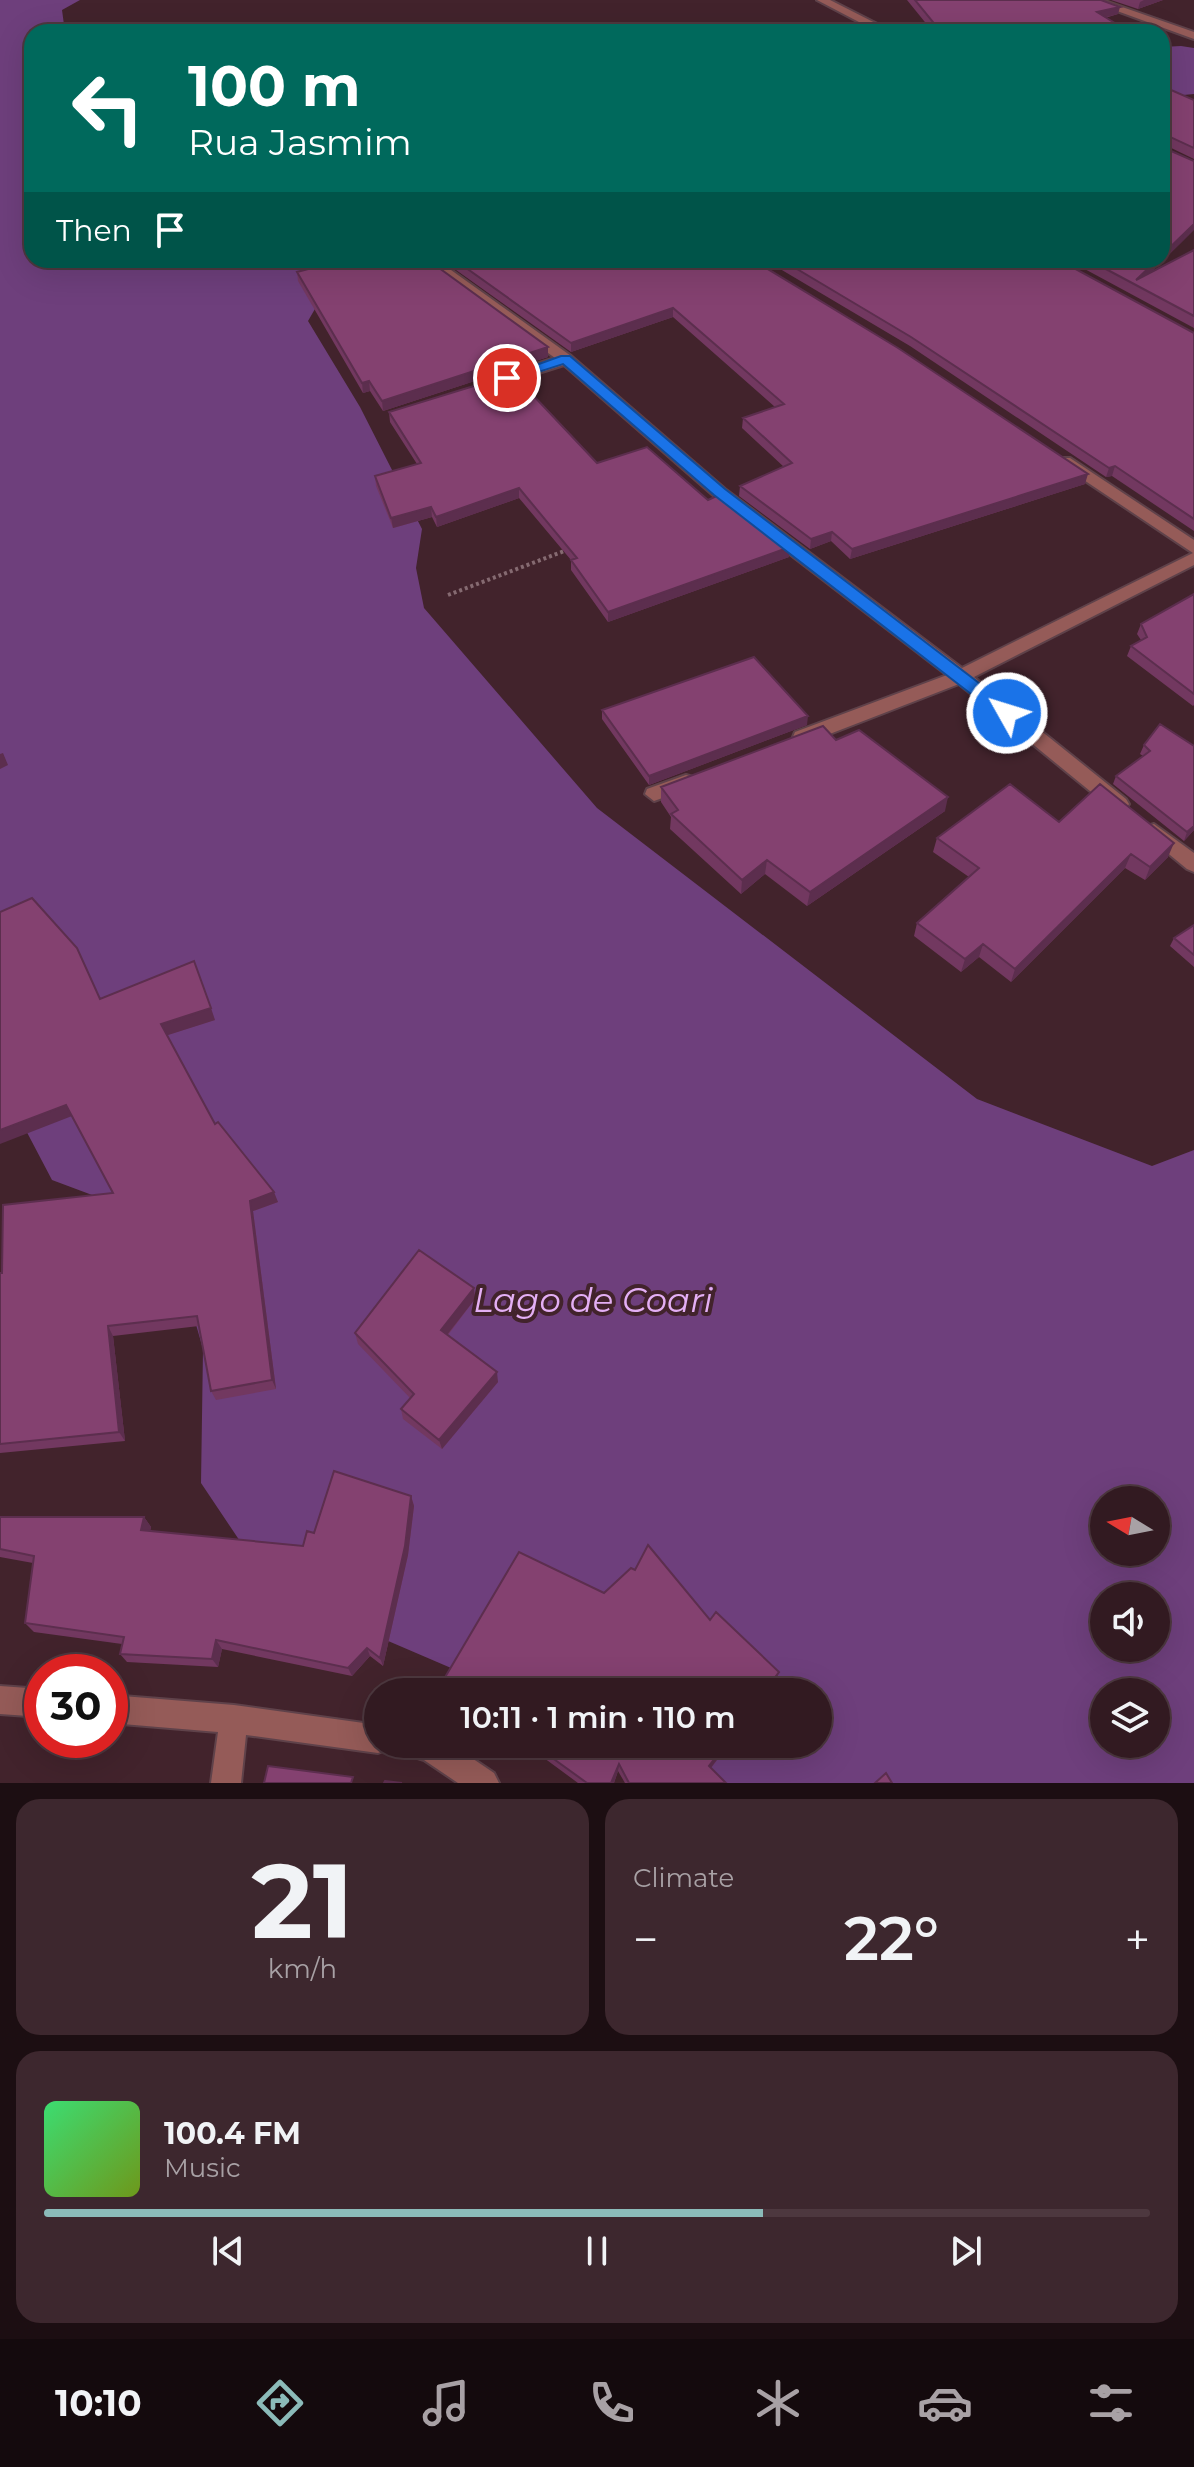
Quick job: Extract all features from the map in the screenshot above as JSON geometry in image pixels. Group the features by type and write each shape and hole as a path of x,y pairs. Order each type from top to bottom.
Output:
{"street":[{"path":"822,0 871,24"},
{"path":"1092,0 1160,24"},
{"path":"1170,28 1194,36"},
{"path":"439,268 566,359 719,492 961,676 1194,864"},
{"path":"478,388 566,359"},
{"path":"1048,450 1194,548"},
{"path":"785,743 961,676 1194,558"},
{"path":"654,794 698,777"},
{"path":"0,1700 24,1702"},
{"path":"128,1710 234,1719 364,1737"},
{"path":"226,1783 234,1719"},
{"path":"447,1758 484,1783"}],"path":[{"path":"448,595 577,546"}],"water":[{"name":"Lago de Coari","path":"0,0 80,0 62,10 64,24 24,24 24,268 359,268 323,295 308,321 360,407 422,529 416,568 424,608 597,808 977,1099 1152,1166 1194,1150 1194,1783 644,1783 620,1758 832,1758 832,1678 474,1678 274,1592 201,1483 203,1349 167,1223 52,1180 0,1081"},
{"path":"1170,47 1194,48 1194,94 1170,96"}],"building":[{"path":"915,0 1101,0 1120,7 1097,12 1116,24 934,24"},
{"path":"1170,90 1194,100 1194,148 1170,137"},
{"path":"1170,150 1194,161 1194,224 1170,247"},
{"path":"1194,250 1194,316 1104,268 1149,268 1136,280 1159,268 1170,268 1170,262"},
{"path":"312,268 439,268 548,347 382,401 369,381 362,383 297,272"},
{"path":"466,268 766,268 898,348 1088,474 852,549 832,532 811,539 740,486 792,463 743,418 784,404 673,308 571,343"},
{"path":"795,268 1074,268 1194,333 1194,519 1115,466 1109,468 911,337"},
{"path":"513,374 597,463 647,447 708,500 721,494 790,547 608,612 571,560 577,558 519,488 436,517 431,507 391,518 375,476 421,463 389,412"},
{"path":"1194,594 1194,694 1131,646 1147,637 1141,624"},
{"path":"754,657 808,716 649,776 602,710"},
{"path":"1160,724 1194,746 1194,826 1187,832 1116,776 1150,751 1144,745"},
{"path":"823,726 836,740 859,730 948,797 810,892 767,860 742,880 671,814 678,810 661,787"},
{"path":"1010,784 1059,822 1100,784 1174,843 1150,867 1131,854 1015,969 983,944 965,959 917,923 979,868 937,838"},
{"path":"32,898 77,948 100,999 194,961 211,1008 161,1024 215,1124 218,1122 274,1192 250,1201 272,1380 211,1391 197,1316 108,1326 119,1432 0,1444 3,1205 113,1193 66,1105 0,1130 0,912"},
{"path":"1194,925 1194,955 1174,938"},
{"path":"419,1250 474,1288 441,1330 497,1372 439,1440 401,1409 414,1394 355,1333"},
{"path":"334,1471 411,1496 405,1546 380,1658 367,1648 348,1668 216,1640 212,1659 120,1654 124,1637 25,1623 34,1556 0,1549 0,1517 144,1517 141,1530 303,1546 307,1531 314,1533"},
{"path":"648,1545 710,1620 716,1612 779,1672 774,1678 445,1678 519,1552 604,1593 631,1568 635,1570"},
{"path":"552,1758 715,1758 709,1766 726,1783 629,1783 619,1764 611,1783 587,1783"},
{"path":"268,1766 353,1777 351,1783 264,1783"},
{"path":"886,1773 892,1783 875,1783"}],"route":[{"path":"507,378 566,359 719,492 1007,713"}]}
